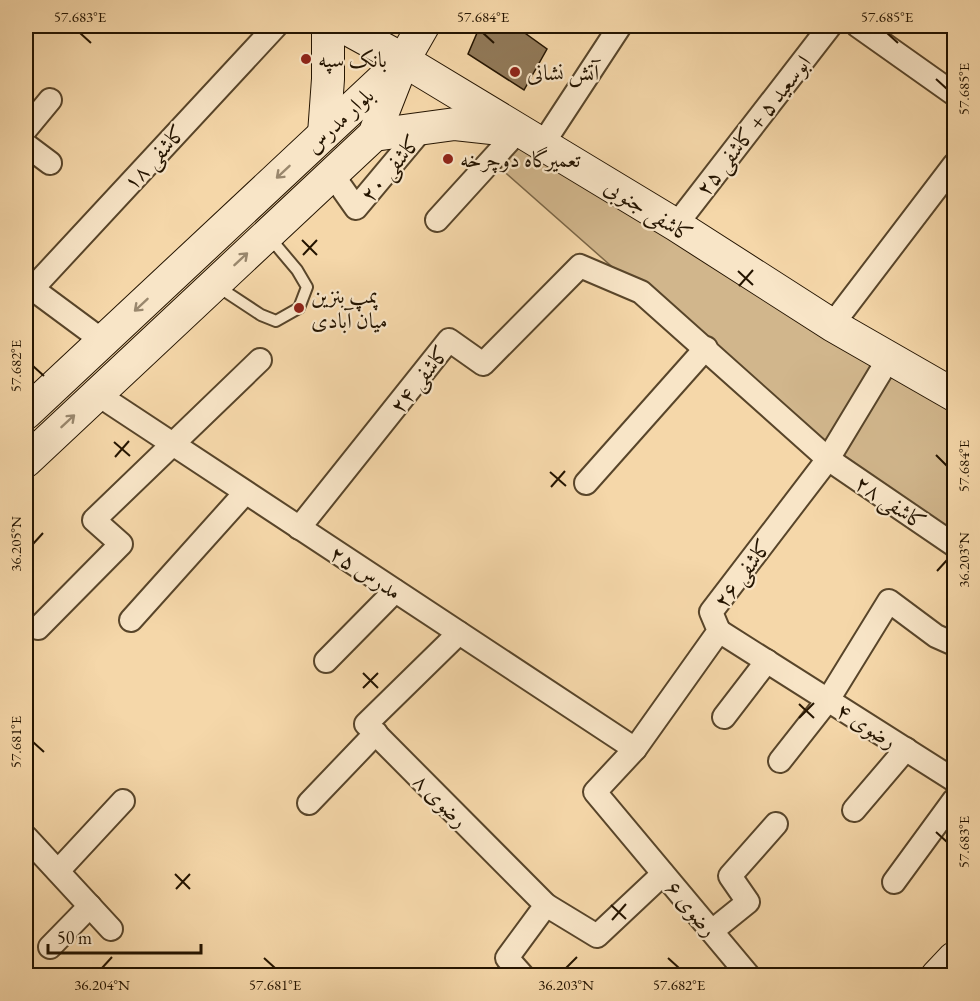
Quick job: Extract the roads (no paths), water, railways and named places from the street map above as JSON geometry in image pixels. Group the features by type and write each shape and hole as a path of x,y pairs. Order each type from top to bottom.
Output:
{"main road":[{"path":"403,61 423,26"},
{"path":"324,134 328,78 353,27"},
{"name":"کاشفی جنوبی","path":"353,27 403,61 676,225 832,325 954,395"},
{"name":"بلوار مدرس","path":"26,413 403,61"},
{"name":"بلوار مدرس","path":"26,461 374,135 403,61"},
{"path":"374,135 455,124 530,138"}],"street":[{"name":"کاشفی ۱۸","path":"29,286 276,26"},
{"path":"437,220 530,138 620,26"},
{"name":"ابوسعید ۵ + کاشفی ۲۵","path":"676,225 830,26"},
{"path":"858,26 954,94"},
{"path":"26,129 50,100"},
{"name":"کاشفی ۲۰","path":"332,174 356,208 423,128"},
{"path":"26,145 50,163"},
{"path":"832,325 954,165"},
{"name":"کاشفی ۲۸","path":"580,266 641,292 828,459 954,545"},
{"name":"کاشفی ۲۴","path":"300,528 449,340 483,364 580,266"},
{"path":"29,286 103,341"},
{"path":"586,483 706,348"},
{"path":"828,459 889,358"},
{"path":"38,628 120,544 94,520 260,360"},
{"name":"مدرس ۲۵","path":"97,394 635,749"},
{"name":"کاشفی ۲۶","path":"663,874 595,792 635,749 719,631 711,612 828,459"},
{"path":"131,620 245,492"},
{"path":"326,662 395,591"},
{"path":"780,761 828,700 889,601 936,636 954,644"},
{"name":"رضوی ۴","path":"719,631 954,780"},
{"path":"309,803 376,734 366,724 459,633"},
{"path":"724,717 766,661"},
{"name":"رضوی ۸","path":"376,734 546,904"},
{"path":"854,810 906,749"},
{"path":"894,882 954,800"},
{"path":"58,872 123,801"},
{"path":"712,931 747,902 730,876 776,824"},
{"path":"26,837 111,929"},
{"name":"رضوی ۶","path":"546,904 597,936 663,874 749,975"},
{"path":"523,975 507,958 546,904"},
{"path":"50,947 90,906"}],"lane":[{"path":"214,285 261,315 276,321 299,308 307,287 297,270 267,235"}],"place":[{"name":"بانک سپه","path":"306,59"},
{"name":"آتش نشانی","path":"515,72"},
{"name":"تعمیرگاه دوچرخه","path":"448,159"},
{"name":"پمپ بنزین میان آبادی","path":"299,308"}]}
